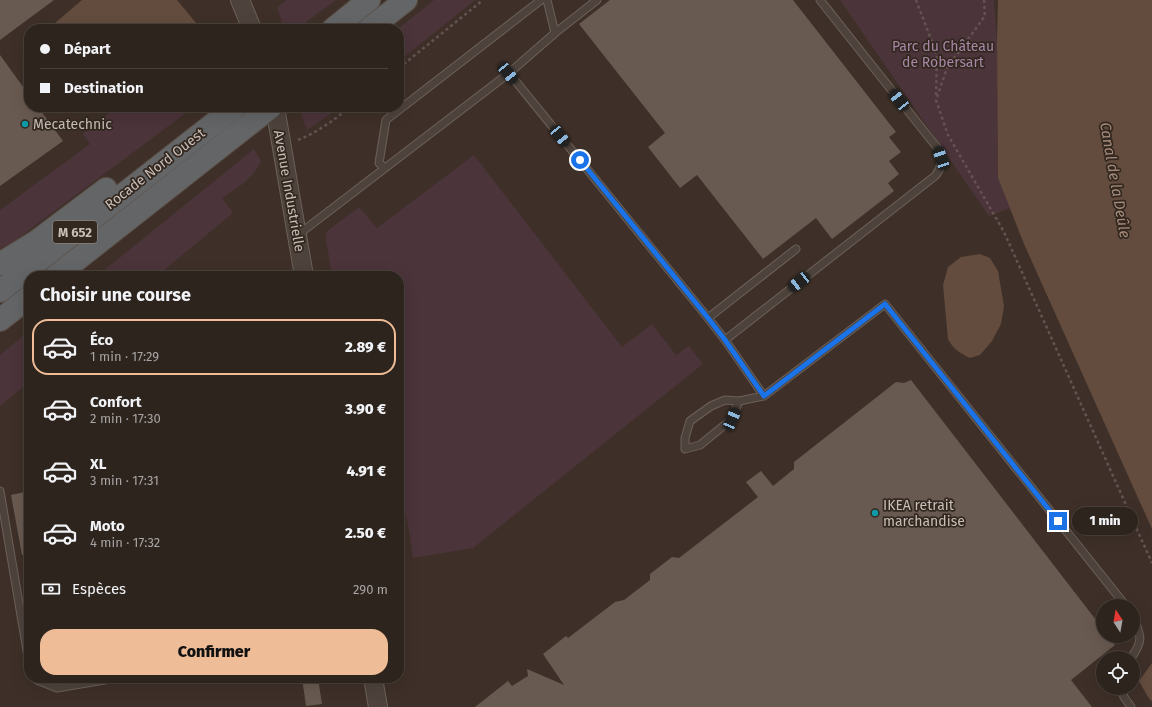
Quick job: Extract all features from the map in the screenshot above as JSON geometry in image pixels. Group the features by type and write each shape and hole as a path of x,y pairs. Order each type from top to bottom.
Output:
{"highway":[{"path":"376,24 406,0"},
{"path":"335,24 366,3"},
{"path":"339,24 366,3"},
{"path":"0,264 37,240 212,112"},
{"name":"Rocade Nord Ouest","path":"26,271 229,112"},
{"name":"Rocade Nord Ouest","path":"62,271 265,112"},
{"name":"Rocade Nord Ouest","path":"0,291 24,272"},
{"path":"0,320 24,301"}],"street":[{"path":"240,0 250,24"},
{"name":"Avenue Industrielle","path":"276,112 303,271"},
{"path":"374,683 378,707"}],"lane":[{"path":"404,106 541,0"},
{"path":"546,0 555,33"},
{"path":"297,236 508,73 597,0"},
{"path":"725,340 935,176 941,165 939,150 820,0"},
{"path":"508,73 708,318 764,396"},
{"path":"384,168 379,163 386,120 396,112"},
{"path":"708,318 796,249"},
{"path":"739,402 732,419 700,445 685,449 685,438 690,421 711,406 725,400 739,402 764,396 885,304 1120,599"},
{"path":"0,491 24,634"},
{"path":"44,683 57,688 86,683"},
{"path":"1123,695 1131,707"}],"path":[{"path":"404,64 483,0"},
{"path":"916,0 937,55 936,100 948,135 1004,232 1152,563"},
{"path":"936,100 947,68 985,16 984,0"},
{"path":"281,146 329,124 344,112"}],"green space":[{"path":"287,0 336,0 304,24 282,24 277,7"},
{"path":"434,0 475,0 404,57 404,24"},
{"name":"Parc du Château de Robersart","path":"840,0 994,0 997,43 998,178 1010,208 989,216"},
{"path":"111,112 187,112 17,239 0,249 0,210 90,144 83,134"},
{"path":"300,112 334,112 307,130"},
{"path":"254,149 261,161 257,168 249,178 222,198 233,213 163,271 103,271"},
{"path":"474,155 622,347 652,324 676,355 689,346 703,364 473,548 413,558 404,509 404,271 331,271 326,240 327,231 359,207 377,228"},
{"path":"24,335 24,386 0,406 0,355"}],"water":[{"path":"82,0 177,0 197,24 54,24"},
{"name":"Canal de la Deûle","path":"998,0 1152,0 1152,529 1024,244 998,178"},
{"path":"980,254 990,258 998,271 1004,306 1001,324 992,341 980,355 970,358 957,350 948,339 943,285 948,267 961,257"},
{"path":"1152,663 1152,702 1140,683 1140,680"}],"building":[{"path":"0,0 54,0 0,40"},
{"path":"610,0 793,0 896,132 889,137 901,152 889,161 899,174 888,183 894,191 832,239 816,218 763,259 697,175 680,188 648,147 665,133 579,24"},
{"name":"Mecatechnic","path":"0,55 24,88 24,112 42,112 63,141 0,186"},
{"name":"IKEA retrait marchandise","path":"911,380 1096,620 1096,643 1113,643 1115,645 1107,651 1096,651 1096,660 1071,680 1092,707 475,707 508,681 512,686 528,676 527,669 564,685 543,654 566,636 568,638 615,602 624,600 650,580 650,574 672,557 679,558 758,497 746,482 761,471 773,486 794,469 794,462 896,382 904,383"},
{"path":"24,492 24,555 22,555 11,495"},
{"path":"303,683 319,683 322,704 306,706"}],"place":[{"name":"Mecatechnic","path":"25,124"},
{"name":"IKEA retrait marchandise","path":"875,513"}],"route":[{"path":"580,160 708,318 764,396 885,304 1058,521"}]}
